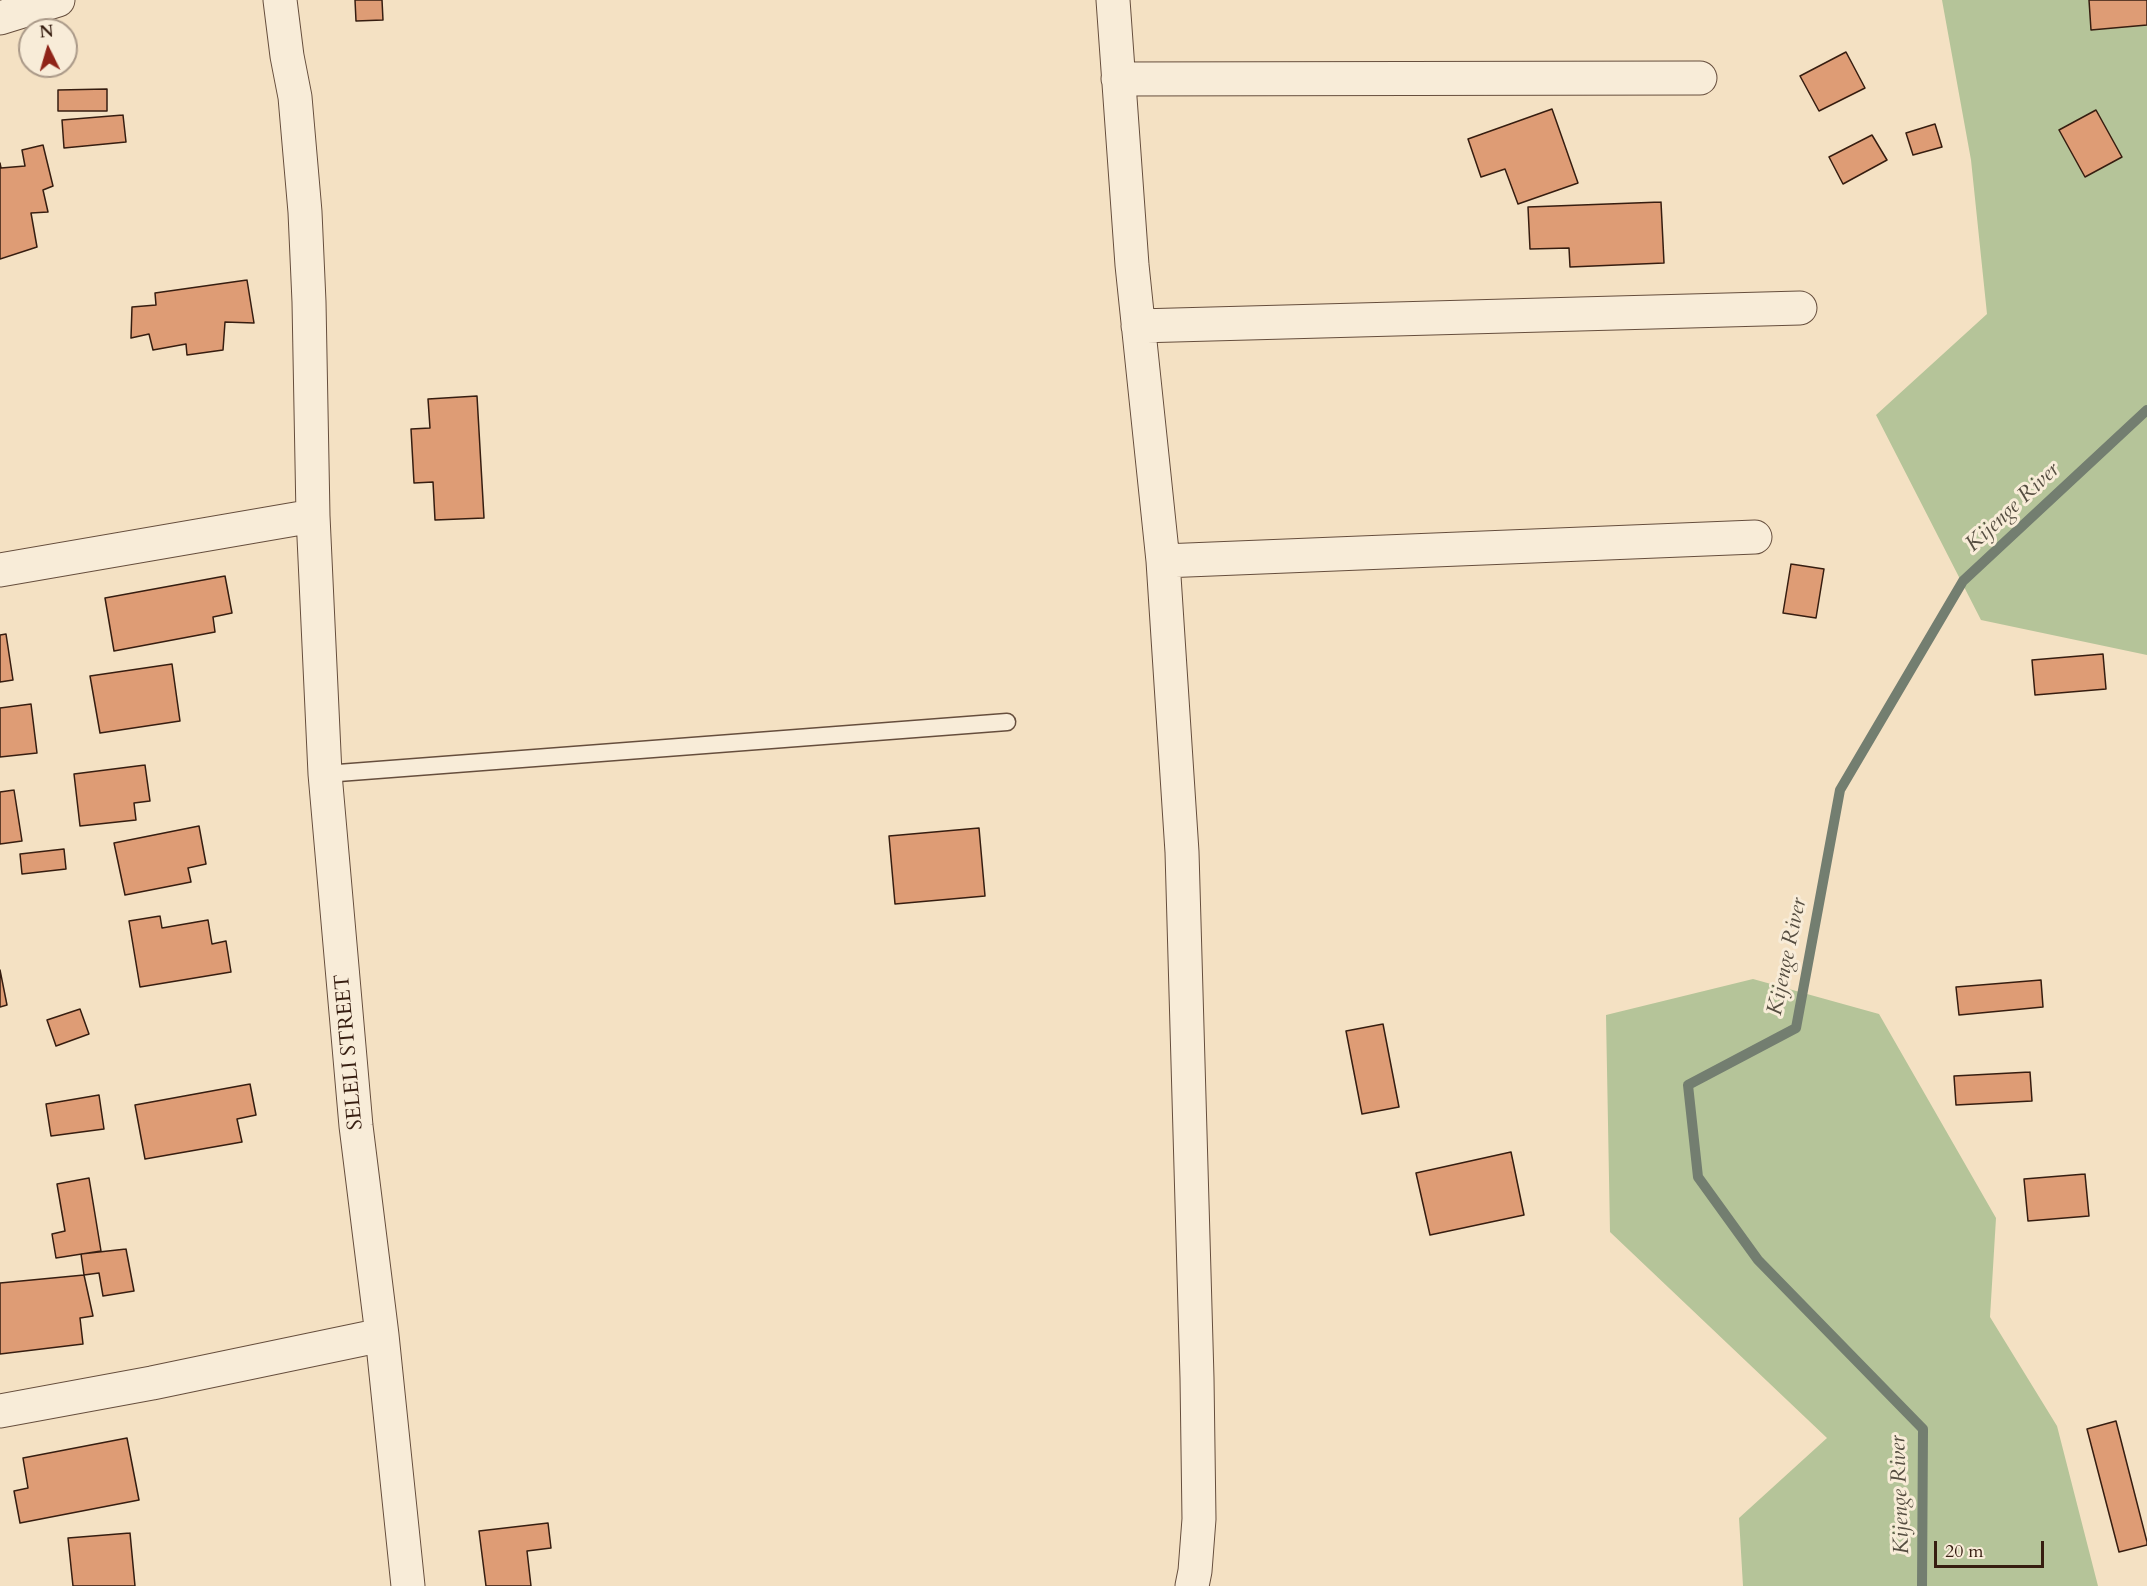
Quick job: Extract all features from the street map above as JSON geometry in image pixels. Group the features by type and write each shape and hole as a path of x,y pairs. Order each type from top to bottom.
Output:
{"street":[{"path":"0,18 58,0"},
{"name":"SELELI STREET","path":"280,0 295,97 305,212 313,516 326,774 356,1126 382,1335 408,1586"},
{"path":"1113,0 1132,265 1163,561 1182,852 1199,1520 1192,1586"},
{"path":"1118,79 1700,78"},
{"path":"1138,326 1800,308"},
{"path":"0,570 313,516"},
{"path":"1163,561 1755,537"},
{"path":"0,1411 152,1383 382,1335"}],"lane":[{"path":"326,774 1007,722"}],"green space":[{"path":"1942,0 2147,0 2147,655 1981,620 1876,415 1987,314 1971,160"},
{"path":"1753,979 1879,1014 1996,1218 1990,1317 2057,1426 2098,1586 1743,1586 1739,1518 1827,1438 1610,1232 1606,1015"}],"building":[{"path":"355,0 382,0 383,20 356,21"},
{"path":"2089,0 2147,0 2147,25 2091,30"},
{"path":"1846,52 1865,88 1819,111 1800,76"},
{"path":"107,89 107,111 58,111 58,90"},
{"path":"1552,109 1578,183 1518,204 1505,169 1481,177 1468,139"},
{"path":"2096,110 2122,157 2085,177 2059,130"},
{"path":"123,115 126,142 64,148 62,120"},
{"path":"1935,124 1942,147 1913,155 1906,133"},
{"path":"1872,135 1887,160 1843,184 1829,157"},
{"path":"43,145 53,186 43,190 48,212 31,213 37,247 0,259 0,163 1,168 25,166 22,150"},
{"path":"1661,202 1664,263 1570,267 1569,248 1530,249 1528,207"},
{"path":"247,280 254,323 225,322 223,350 187,355 186,344 153,350 149,334 131,338 132,307 156,305 155,293"},
{"path":"477,396 484,518 435,520 433,482 414,483 411,429 430,428 428,399"},
{"path":"1791,564 1824,569 1816,618 1783,613"},
{"path":"225,576 232,613 213,617 215,632 114,651 105,598"},
{"path":"6,634 13,680 0,682 0,635"},
{"path":"2103,654 2106,689 2035,695 2032,660"},
{"path":"172,664 180,721 100,733 90,676"},
{"path":"31,704 37,753 0,757 0,708"},
{"path":"145,765 150,801 134,803 136,820 80,826 74,774"},
{"path":"14,790 22,841 0,844 0,792"},
{"path":"199,826 206,864 188,868 191,882 125,895 114,843"},
{"path":"979,828 985,896 895,904 889,836"},
{"path":"64,849 66,869 22,874 20,854"},
{"path":"160,916 162,928 208,920 212,944 226,941 231,972 140,987 129,921"},
{"path":"0,970 7,1005 0,1007"},
{"path":"2041,980 2043,1007 1959,1015 1956,987"},
{"path":"80,1009 89,1034 56,1046 47,1020"},
{"path":"1383,1024 1399,1107 1362,1114 1346,1031"},
{"path":"2030,1072 2032,1101 1956,1105 1954,1076"},
{"path":"250,1084 256,1115 237,1119 242,1142 145,1159 135,1105"},
{"path":"99,1095 104,1129 51,1136 46,1104"},
{"path":"1511,1152 1524,1215 1430,1235 1416,1173"},
{"path":"2085,1174 2089,1216 2028,1221 2024,1179"},
{"path":"89,1178 101,1251 56,1258 52,1234 65,1231 57,1184"},
{"path":"126,1249 134,1291 103,1296 99,1273 84,1275 81,1254"},
{"path":"84,1275 93,1316 80,1318 83,1344 0,1354 0,1283"},
{"path":"2116,1421 2147,1542 2147,1545 2119,1552 2087,1429"},
{"path":"127,1438 139,1500 20,1523 14,1491 28,1488 23,1458"},
{"path":"548,1523 551,1548 527,1551 531,1586 486,1586 479,1531"},
{"path":"130,1533 135,1586 73,1586 68,1538"}],"waterway":[{"name":"Kijenge River","path":"1922,1586 1923,1429 1758,1260 1698,1177 1688,1085 1796,1028 1840,790 1963,581 2147,410"}]}
